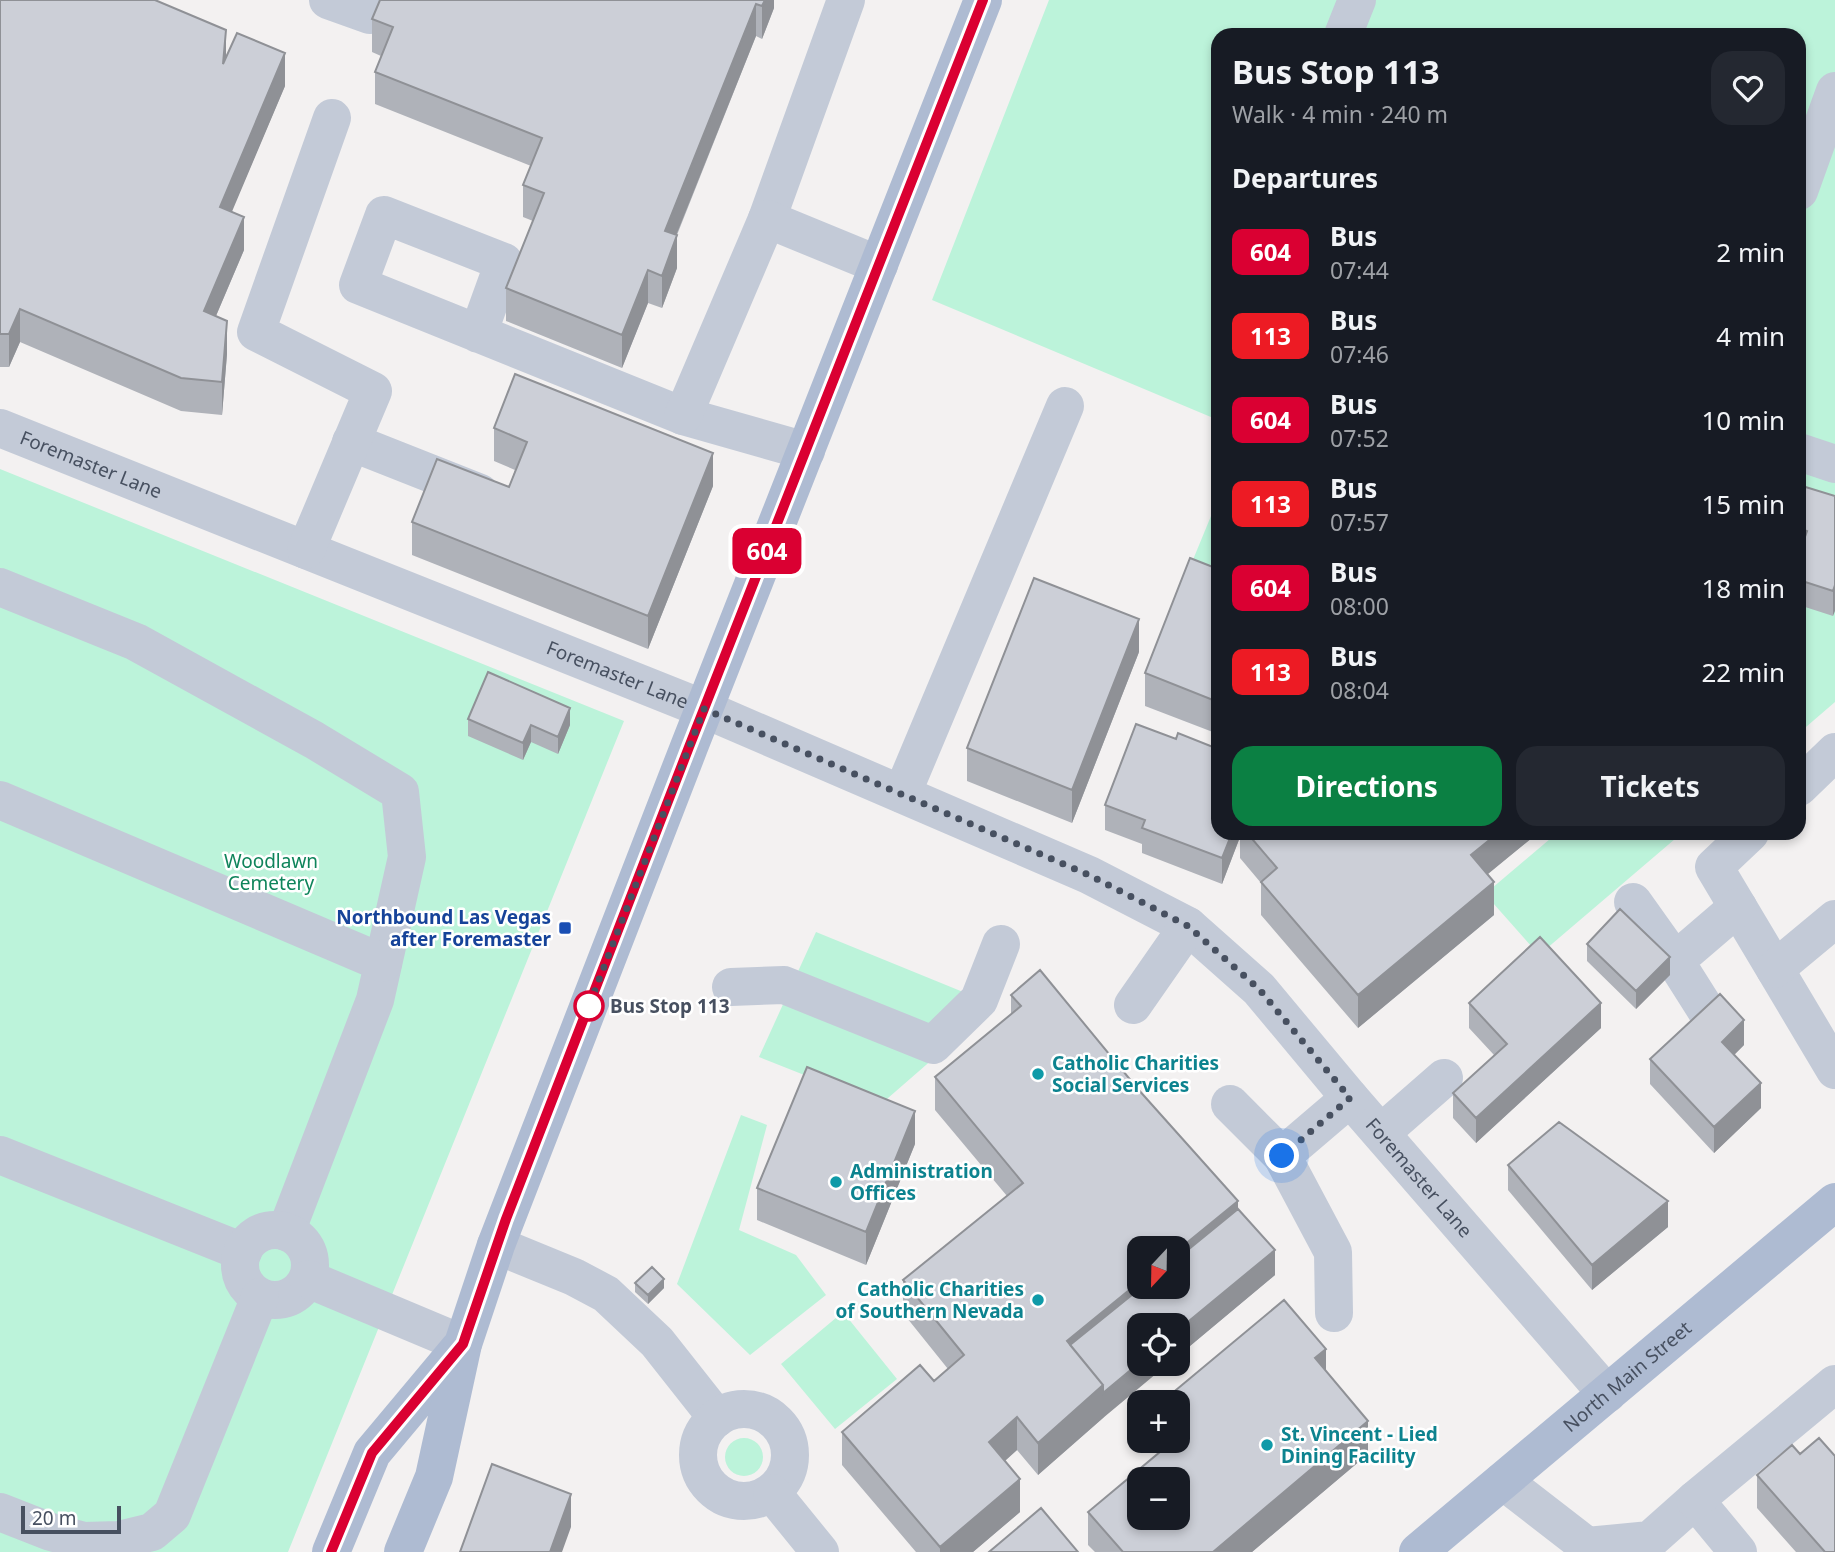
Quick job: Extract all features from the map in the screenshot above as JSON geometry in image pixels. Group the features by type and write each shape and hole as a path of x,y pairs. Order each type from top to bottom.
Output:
{"main road":[{"path":"403,1552 434,1477 463,1344 496,1245 983,0"},
{"name":"North Main Street","path":"1419,1552 1835,1202"},
{"path":"331,1552 372,1453 463,1344"}],"street":[{"path":"328,0 370,15 376,0"},
{"path":"683,416 767,219 846,0"},
{"path":"1346,28 1357,0"},
{"path":"1806,172 1835,91"},
{"path":"306,550 373,391 256,332 332,118"},
{"path":"767,219 879,265"},
{"path":"478,334 683,416 806,451"},
{"path":"902,794 1065,406"},
{"name":"Foremaster Lane","path":"0,428 704,709 1089,875 1188,926 1259,989 1607,1394"},
{"path":"351,442 506,504"},
{"path":"1806,454 1835,464"},
{"path":"0,587 136,642 314,740 400,792 407,858 375,1000 286,1232"},
{"path":"1806,780 1835,752"},
{"path":"0,800 383,963"},
{"path":"1743,840 1714,867 1775,969 1831,1052"},
{"path":"1633,902 1711,1018"},
{"path":"1675,961 1738,907"},
{"path":"1775,969 1835,919"},
{"path":"1133,1005 1188,926"},
{"path":"731,987 784,985 933,1045 979,1000 1001,944"},
{"path":"1381,1133 1444,1078"},
{"path":"1282,1156 1350,1098"},
{"path":"1230,1104 1282,1156 1333,1252 1334,1313"},
{"path":"0,1155 243,1252"},
{"path":"275,1230 286,1232 304,1246 309,1256 308,1279 302,1289 293,1296 271,1301 260,1297 243,1281 240,1270 243,1252 253,1238 263,1233 275,1230"},
{"path":"496,1245 574,1277 606,1294 657,1342 717,1418"},
{"path":"308,1279 463,1344"},
{"path":"0,1512 51,1532 84,1541 119,1540 152,1532 172,1515 260,1297"},
{"path":"1503,1481 1587,1546 1650,1540 1835,1384"},
{"path":"736,1409 752,1409 765,1413 777,1423 786,1436 790,1451 789,1467 783,1481 772,1493 757,1500 741,1502 712,1490 703,1478 697,1449 701,1435 710,1422 717,1418 736,1409"},
{"path":"772,1493 820,1552"},
{"path":"1695,1500 1738,1552"}],"green space":[{"path":"1049,0 1835,0 1835,702 1806,727 1806,28 1211,28 1211,417 932,300"},
{"name":"Woodlawn Cemetery","path":"0,469 624,721 288,1552 0,1552"},
{"path":"1211,516 1211,595 1183,584"},
{"path":"1549,840 1674,840 1539,955 1485,894"},
{"path":"816,932 995,1005 880,1105 759,1057"},
{"path":"741,1115 767,1125 739,1230 796,1255 826,1295 750,1355 677,1284"},
{"path":"843,1312 897,1379 835,1429 781,1364"},
{"path":"744,1438 757,1444 763,1457 757,1470 744,1476 731,1470 725,1457 731,1444"}],"building":[{"path":"0,0 155,0 226,30 223,64 237,33 285,53 220,207 244,217 204,311 227,321 222,382 181,378 20,309 9,334 0,334"},
{"path":"380,0 765,0 762,6 756,4 665,231 677,235 662,276 648,270 622,335 506,288 544,193 523,185 542,138 375,72 393,27 372,19"},
{"path":"515,374 713,453 648,616 412,522 437,459 509,487 527,442 494,428"},
{"path":"1806,487 1835,496 1833,591 1806,582"},
{"path":"1190,558 1211,566 1211,699 1145,673"},
{"path":"1034,578 1139,619 1072,790 967,748"},
{"path":"488,672 570,708 558,737 531,725 523,743 468,719"},
{"path":"1136,724 1176,739 1178,733 1211,746 1211,840 1229,840 1222,858 1142,828 1145,820 1105,805"},
{"path":"1253,840 1489,840 1471,855 1494,882 1358,995 1261,882 1277,868"},
{"path":"1620,909 1670,957 1636,991 1587,944"},
{"path":"1540,937 1601,1003 1476,1118 1453,1093 1507,1044 1469,1003"},
{"path":"1040,970 1137,1088 1238,1201 1190,1240 1190,1236 1127,1236 1127,1292 1067,1341 1103,1385 1038,1443 1017,1417 989,1442 1020,1479 940,1547 842,1432 920,1365 934,1381 964,1355 903,1280 1023,1183 935,1077 1021,1006 1011,995"},
{"path":"1720,994 1744,1020 1722,1042 1761,1083 1714,1127 1650,1059"},
{"name":"Administration Offices","path":"807,1067 915,1111 866,1232 757,1188"},
{"path":"1559,1122 1668,1201 1592,1265 1508,1165"},
{"path":"1238,1209 1275,1250 1190,1320 1190,1313 1127,1313 1127,1373 1103,1393 1103,1385 1070,1345 1127,1299 1190,1299 1190,1248"},
{"path":"652,1267 664,1279 648,1295 635,1283"},
{"name":"St. Vincent - Lied Dining Facility","path":"1284,1300 1326,1349 1315,1358 1368,1421 1213,1552 1123,1552 1088,1512 1127,1479 1127,1530 1190,1530 1190,1467 1142,1467 1159,1453 1190,1453 1190,1390 1176,1390"},
{"path":"1819,1438 1835,1456 1835,1552 1825,1552 1757,1475 1792,1445 1800,1454"},
{"path":"492,1464 571,1494 550,1552 460,1552"},
{"path":"1041,1508 1078,1552 989,1552"}],"bus line":[{"name":"604","path":"331,1552 372,1453 463,1344 506,1219 983,0"}],"place":[{"name":"Northbound Las Vegas after Foremaster","path":"565,928"},
{"name":"Bus Stop 113","path":"589,1006"},
{"name":"Catholic Charities Social Services","path":"1038,1074"},
{"name":"Administration Offices","path":"836,1182"},
{"name":"Catholic Charities of Southern Nevada","path":"1038,1300"},
{"name":"St. Vincent - Lied Dining Facility","path":"1267,1445"}],"route":[{"path":"589,1006 585,1016 704,709 1089,875 1188,926 1259,989 1350,1098 1282,1156"}]}
